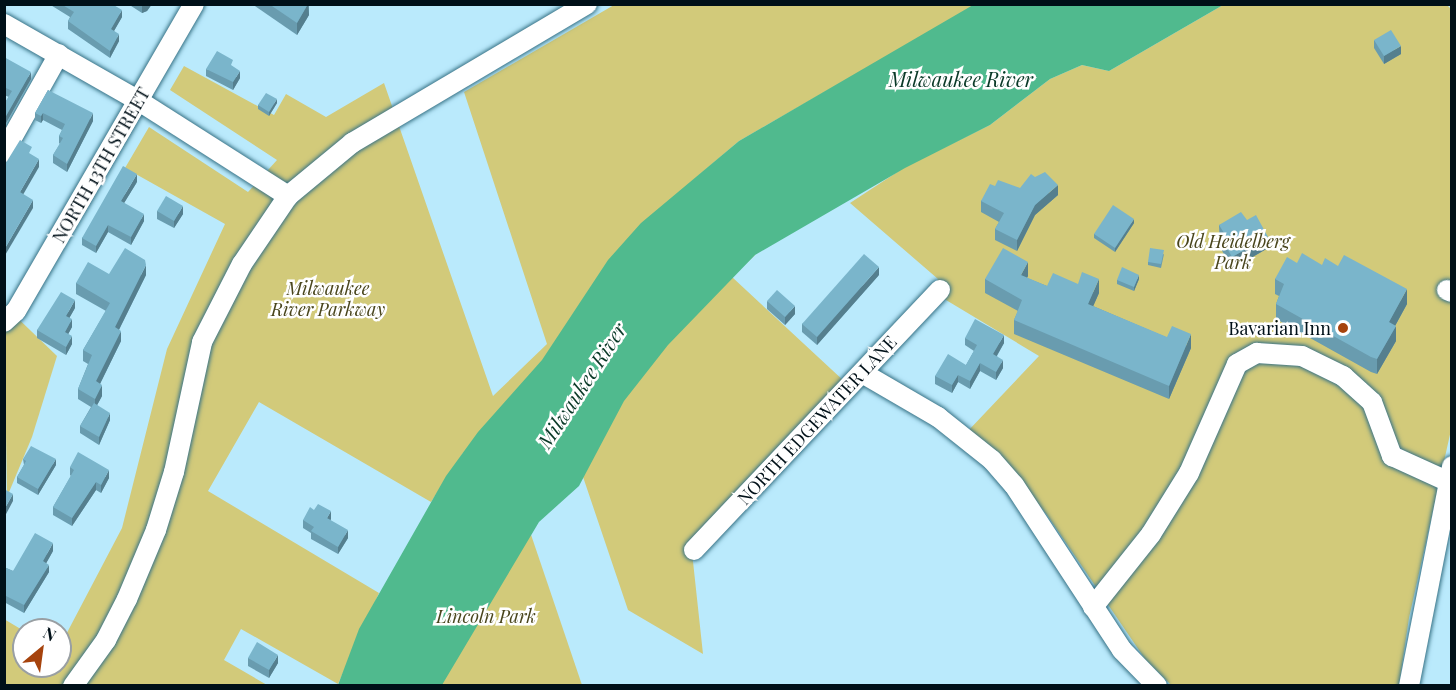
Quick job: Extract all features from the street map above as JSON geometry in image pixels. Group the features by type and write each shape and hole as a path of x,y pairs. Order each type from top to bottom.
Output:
{"street":[{"name":"NORTH 13TH STREET","path":"4,322 16,311 194,4"},
{"path":"73,686 122,609 156,530 174,471 202,342 242,264 288,195 352,143 587,4"},
{"path":"4,24 139,101 288,195"},
{"path":"4,152 59,54"},
{"name":"NORTH EDGEWATER LANE","path":"694,550 864,374 940,290"},
{"path":"1093,607 1151,534 1189,473 1237,364 1257,353 1302,356 1343,376 1372,402 1392,456 1449,473 1408,686"},
{"path":"864,374 945,422 992,460 1014,485 1122,650 1157,686"}],"green space":[{"name":"Old Heidelberg Park","path":"1446,4 1451,9 1451,430 1409,618 1399,685 1171,685 1145,659 1047,515 1012,471 967,432 1039,356 931,291 938,279 850,203 905,167 990,125 1050,79 1082,65 1109,71 1223,5"},
{"name":"Milwaukee River Parkway","path":"614,5 977,5 739,141 692,181 755,255 732,277 845,382 691,543 703,654 628,610 579,465 463,453 431,502 259,402 208,491 379,593 338,684 241,629 224,660 267,685 5,685 4,619 12,624 12,678 72,678 72,623 122,528 167,349 225,224 125,168 149,127 248,192 277,160 170,90 184,66 274,115 286,94 326,117 384,83 493,396 547,344 464,92"},
{"path":"4,305 57,356 32,437 7,497"},
{"name":"Lincoln Park","path":"525,517 582,685 376,686"}],"water":[{"name":"Milwaukee River","path":"973,5 1223,5 1109,71 1082,65 1050,79 990,125 905,168 755,255 668,345 624,401 579,486 539,522 442,685 338,685 359,629 446,476 478,432 542,360 608,260 641,223 739,141"}],"building":[{"path":"61,4 112,4 122,10 111,29 119,34 110,51 68,21 74,12"},
{"path":"269,4 308,4 297,23"},
{"path":"1391,30 1401,46 1384,56 1374,40"},
{"path":"217,51 233,60 231,65 240,71 233,82 206,69"},
{"path":"4,57 31,72 6,116 4,115 4,104 12,91 4,87"},
{"path":"48,90 93,113 67,164 53,155 63,138 59,136 65,124 43,113 41,116 35,113"},
{"path":"266,93 277,99 269,112 258,105"},
{"path":"20,140 32,147 29,153 39,159 20,192 33,200 4,250 4,166"},
{"path":"123,166 137,174 121,201 144,214 131,237 108,225 96,246 82,238"},
{"path":"1045,172 1058,185 1035,205 1017,240 995,229 1004,213 981,201 990,184 995,186 998,180 1020,188 1031,174 1035,177"},
{"path":"166,196 183,206 174,221 157,211"},
{"path":"1113,205 1134,219 1115,248 1094,234"},
{"path":"1241,212 1247,220 1256,215 1268,237 1232,257 1220,236 1224,233 1219,225"},
{"path":"125,248 145,260 146,265 115,327 121,331 96,381 102,385 95,399 78,389 92,355 83,350 110,303 76,283 88,262 109,274"},
{"path":"1003,248 1028,262 1021,275 1047,286 1053,273 1078,284 1082,272 1099,279 1088,304 1167,337 1172,326 1191,334 1169,386 1014,320 1022,300 985,279"},
{"path":"1150,248 1164,250 1161,264 1148,262"},
{"name":"Bavarian Inn","path":"1302,253 1322,265 1325,258 1338,266 1344,255 1407,289 1389,322 1396,326 1377,359 1276,304 1284,284 1275,279 1287,257 1297,263"},
{"path":"864,254 879,267 817,337 802,324"},
{"path":"1122,267 1139,275 1134,287 1117,280"},
{"path":"777,290 795,306 785,317 767,301"},
{"path":"61,292 75,300 66,316 72,319 65,332 72,336 66,347 37,330"},
{"path":"975,319 1004,335 993,354 1003,360 996,372 980,363 970,381 958,375 952,385 935,376 948,354 966,365 977,345 965,338"},
{"path":"94,403 110,413 99,437 80,426"},
{"path":"31,446 56,459 38,489 17,477 26,461 23,459"},
{"path":"78,452 109,470 101,485 96,482 72,518 53,507 74,470 70,467"},
{"path":"4,489 13,494 5,508 4,508"},
{"path":"318,504 331,511 327,518 348,530 338,547 311,531 314,527 303,520 310,507 314,510"},
{"path":"35,533 53,543 43,561 49,565 24,605 4,595 4,567 13,571"},
{"path":"257,642 278,655 269,670 248,658"}],"place":[{"name":"Bavarian Inn","path":"1343,328"}]}
